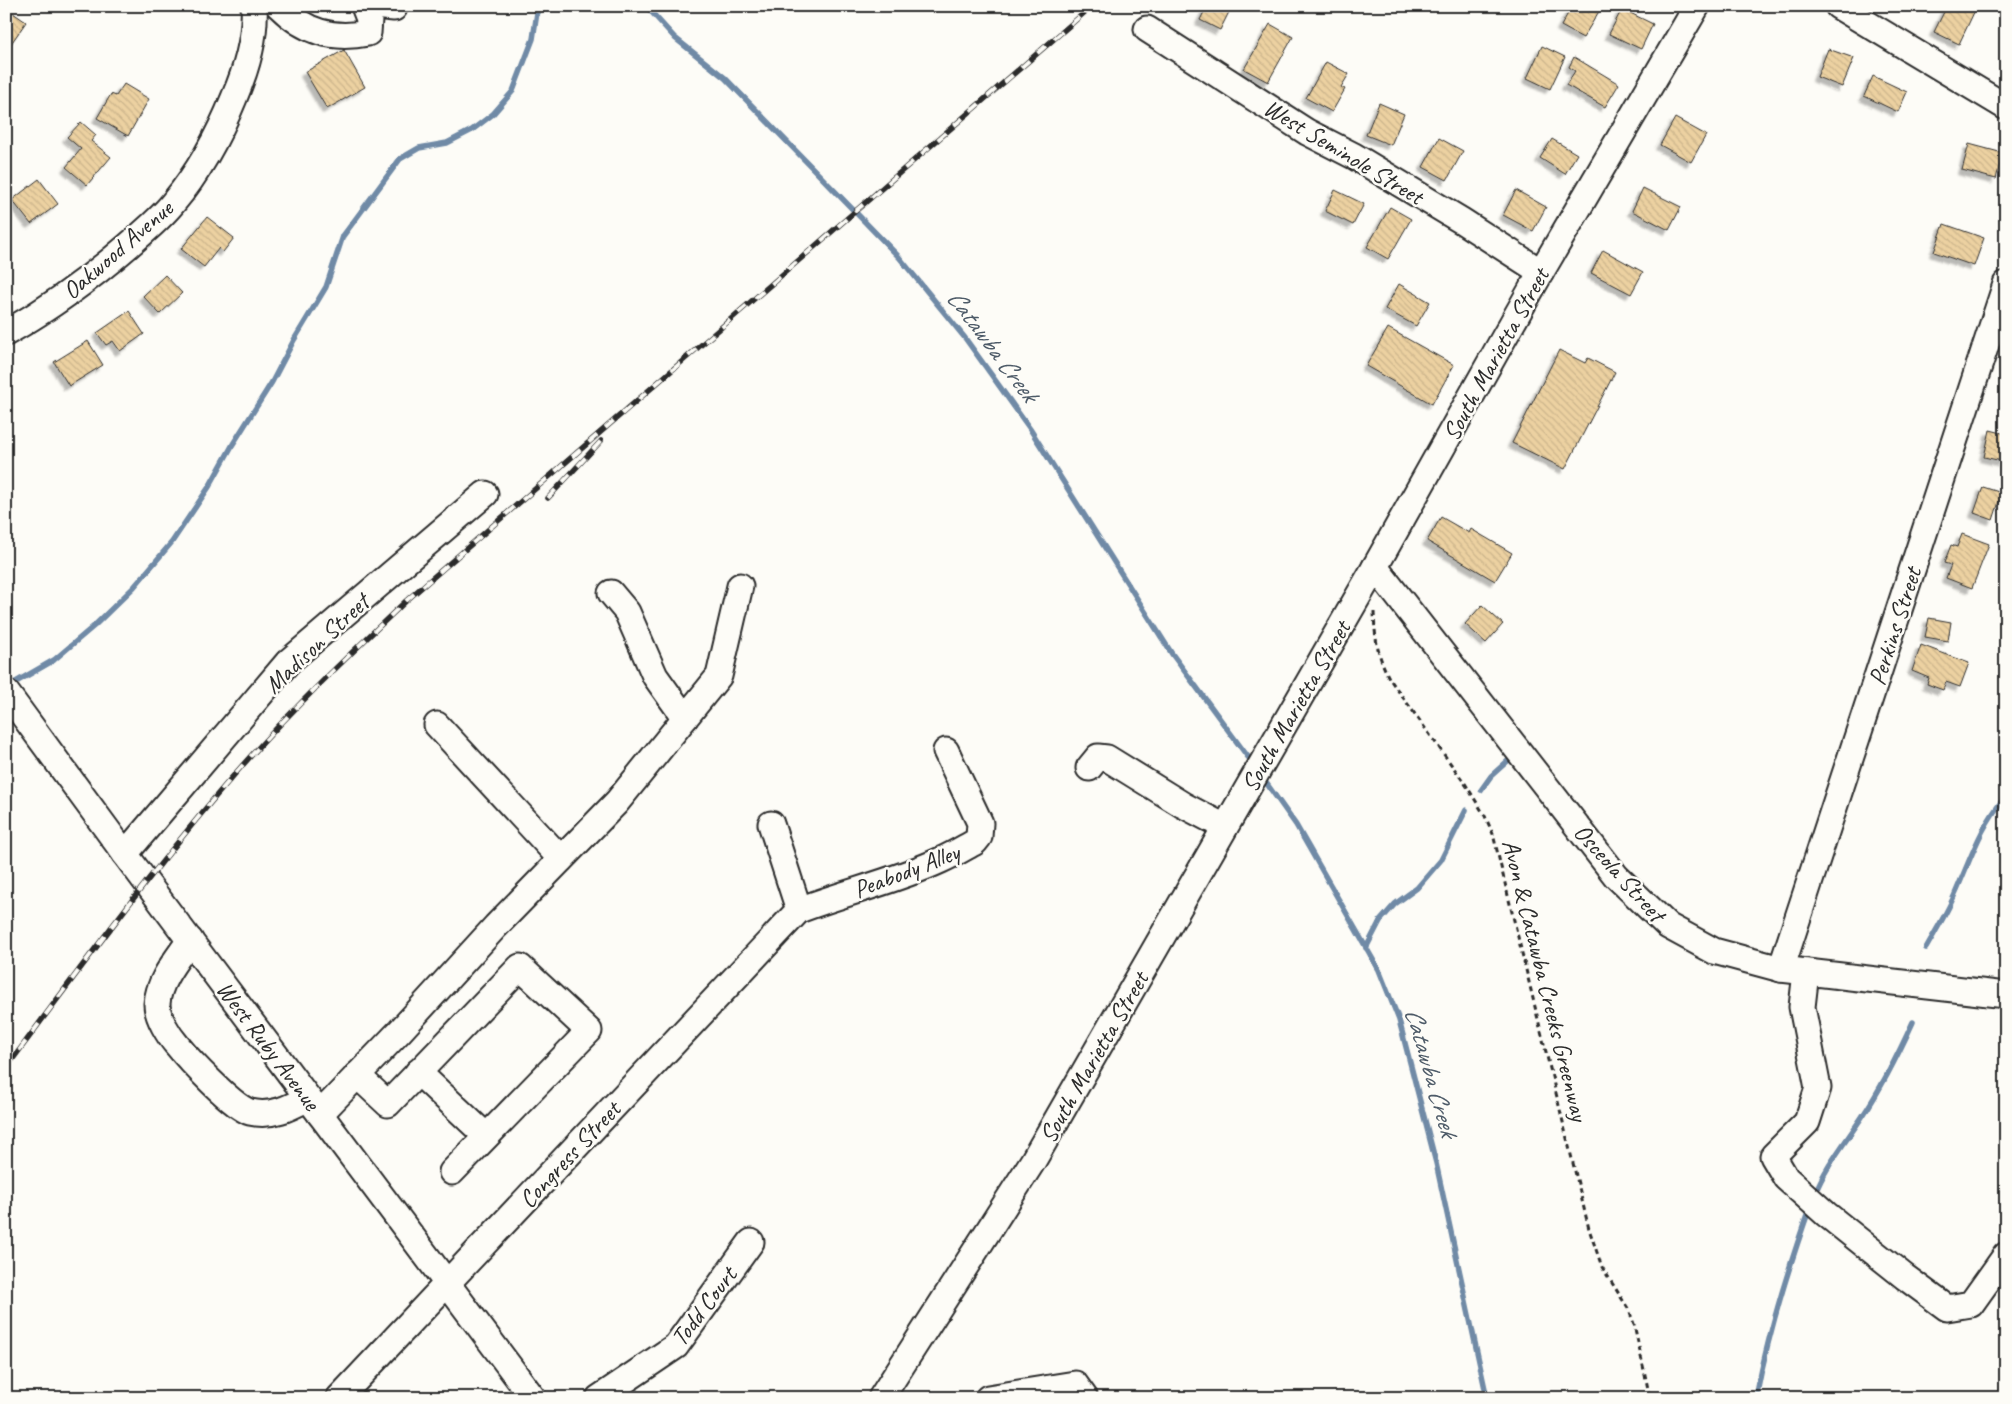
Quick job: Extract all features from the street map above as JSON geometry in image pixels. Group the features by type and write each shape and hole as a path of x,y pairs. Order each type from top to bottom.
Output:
{"street":[{"name":"Oakwood Avenue","path":"6,333 40,314 101,269 173,204 195,172 222,126 243,78 254,30 254,6"},
{"path":"279,6 304,27 331,36 368,33 369,19 364,6"},
{"path":"1838,6 2006,107"},
{"name":"South Marietta Street","path":"883,1397 1033,1161 1375,567 1541,272 1695,7"},
{"name":"West Seminole Street","path":"1147,29 1307,132 1354,156 1462,221 1541,272"},
{"name":"Perkins Street","path":"1781,969 2006,284"},
{"name":"Madison Street","path":"125,854 288,662 485,494"},
{"name":"Osceola Street","path":"1375,567 1616,876 1668,926 1714,951 1781,969 2006,995"},
{"path":"190,940 170,968 162,986 157,1005 160,1018 176,1044 230,1098 248,1111 263,1114 289,1108 314,1106 357,1076 617,802 719,676 740,586"},
{"path":"611,593 627,612 655,676 685,718"},
{"name":"West Ruby Avenue","path":"6,692 125,854 533,1398"},
{"path":"437,725 561,859"},
{"name":"Peabody Alley","path":"800,910 827,899 918,870 943,860 975,842 979,837 980,823 946,751"},
{"path":"1089,768 1098,757 1107,758 1183,805 1225,827"},
{"path":"771,824 800,910"},
{"name":"Congress Street","path":"339,1398 800,910"},
{"path":"357,1076 388,1104 520,967 589,1031 452,1172"},
{"path":"1806,972 1802,1007 1818,1088 1807,1122 1773,1156 1786,1178 1826,1214 1947,1308 1971,1304 2006,1256"},
{"path":"418,1072 486,1136"},
{"name":"Todd Court","path":"599,1398 676,1346 751,1242"},
{"path":"988,1398 1075,1384 1085,1398"}],"path":[{"name":"Avon & Catawba Creeks Greenway","path":"1359,595 1374,612 1375,638 1380,660 1390,678 1466,785 1485,816 1493,834 1589,1229 1605,1273 1629,1310 1650,1398"}],"building":[{"path":"1207,6 1232,6 1220,30 1200,20"},
{"path":"1572,6 1601,8 1583,38 1561,26"},
{"path":"1947,6 1977,6 1959,44 1934,32"},
{"path":"6,8 26,22 8,48 6,47"},
{"path":"1622,9 1653,24 1641,49 1609,34"},
{"path":"1270,24 1293,37 1268,82 1244,69"},
{"path":"1542,46 1565,57 1550,89 1527,78"},
{"path":"1828,49 1854,58 1842,87 1817,77"},
{"path":"344,50 365,87 327,109 305,72"},
{"path":"1574,57 1619,84 1605,107 1566,85 1575,71 1569,67"},
{"path":"1326,62 1349,74 1341,87 1345,89 1332,112 1306,98"},
{"path":"1873,76 1907,92 1898,112 1864,96"},
{"path":"124,84 149,99 128,136 97,118 111,94 116,96"},
{"path":"1379,103 1404,114 1391,145 1366,135"},
{"path":"1675,118 1706,135 1691,162 1660,145"},
{"path":"81,122 96,135 91,141 111,157 87,185 66,167 81,149 67,137"},
{"path":"1439,138 1463,151 1447,180 1423,167"},
{"path":"1552,139 1577,154 1565,174 1540,158"},
{"path":"1969,144 2003,153 1996,179 1962,170"},
{"path":"39,179 58,204 31,224 12,200"},
{"path":"1643,188 1681,207 1669,230 1632,211"},
{"path":"1335,190 1364,204 1353,225 1325,211"},
{"path":"1516,190 1546,207 1533,231 1503,215"},
{"path":"1390,207 1411,219 1388,259 1367,247"},
{"path":"207,217 234,238 223,252 219,248 204,267 181,249"},
{"path":"1944,224 1984,238 1974,266 1934,252"},
{"path":"1603,250 1643,272 1631,294 1591,273"},
{"path":"165,275 182,293 160,314 143,296"},
{"path":"1399,284 1430,302 1416,326 1385,309"},
{"path":"129,311 144,334 120,351 113,341 106,345 97,333"},
{"path":"1388,328 1454,365 1432,404 1366,366"},
{"path":"88,341 103,365 69,386 54,362"},
{"path":"1559,350 1585,363 1588,358 1615,372 1565,469 1512,443"},
{"path":"1990,430 2006,434 2006,462 1984,457"},
{"path":"1983,487 2002,493 1993,520 1974,513"},
{"path":"1441,517 1469,533 1471,529 1512,553 1495,581 1427,541"},
{"path":"1962,534 1989,544 1972,588 1946,578 1951,565 1944,563 1951,545 1957,547"},
{"path":"1482,605 1503,624 1486,643 1465,624"},
{"path":"1929,618 1951,622 1948,641 1925,637"},
{"path":"1921,645 1969,663 1960,687 1946,682 1943,690 1927,684 1929,678 1912,671"}],"waterway":[{"path":"9,686 54,660 94,626 134,587 172,542 209,487 326,287 343,236 400,159 419,148 447,143 472,130 493,114 513,91 533,39 538,6"},
{"name":"Catawba Creek","path":"646,6 675,38 725,78 899,257 965,338 1030,429 1172,654 1248,757"},
{"path":"1481,790 1491,776 1511,758"},
{"name":"Catawba Creek","path":"1267,784 1296,825 1379,970 1399,1020 1436,1163 1487,1398"},
{"path":"1926,948 1952,901 1971,855 1989,819 2006,796"},
{"path":"1366,948 1380,921 1395,904 1417,888 1441,860 1466,810"},
{"path":"1814,1196 1830,1165 1883,1082 1913,1022"},
{"path":"1756,1398 1766,1349 1779,1301 1810,1207"}],"railway":[{"path":"6,1068 120,915 180,840 241,767 301,702 407,600 1092,6"},
{"path":"548,498 601,441"}]}
